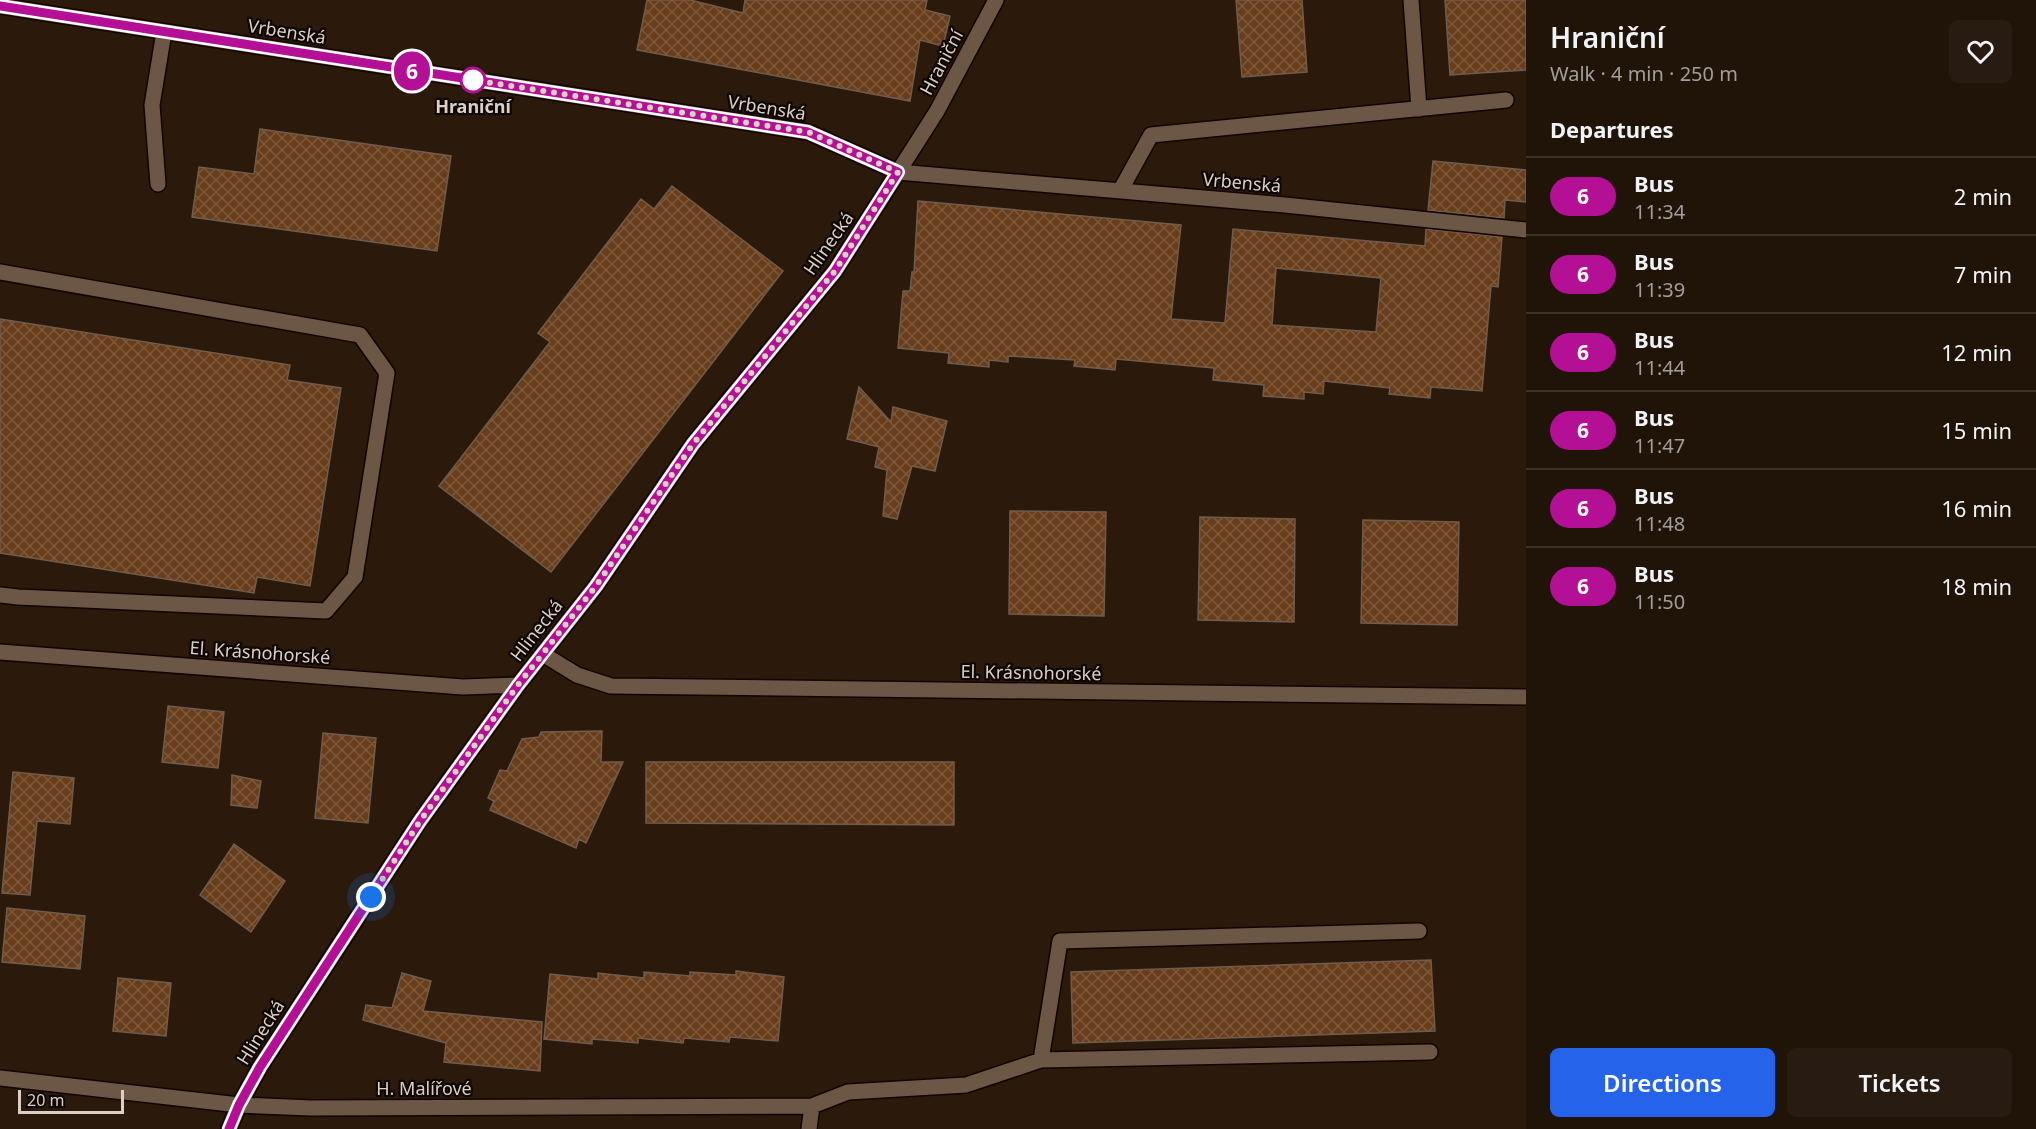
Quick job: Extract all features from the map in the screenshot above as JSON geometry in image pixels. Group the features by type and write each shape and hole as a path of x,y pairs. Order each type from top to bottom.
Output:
{"street":[{"name":"Hraniční","path":"898,172 937,111 996,0"},
{"path":"1411,0 1419,109"},
{"name":"Vrbenská","path":"0,6 808,132 898,172 1286,205 1526,230"},
{"path":"158,184 152,105 164,32"},
{"path":"1120,191 1151,135 1506,100"},
{"name":"Hlinecká","path":"229,1129 260,1067 420,821 518,685 596,586 693,444 835,271 898,172"},
{"path":"0,272 360,335 387,373 355,578 326,611 0,595"},
{"name":"El. Krásnohorské","path":"0,652 463,687 518,685"},
{"name":"El. Krásnohorské","path":"543,654 577,675 611,686 1526,697"},
{"path":"1041,1060 1060,941 1419,930"},
{"name":"H. Malířové","path":"0,1078 239,1105 311,1108 812,1106 848,1092 966,1085 1041,1060 1430,1052"},
{"path":"809,1129 812,1106"}],"building":[{"path":"647,0 690,0 743,13 745,0 927,0 925,10 950,16 943,46 920,40 910,101 637,50"},
{"path":"1236,0 1302,0 1307,72 1242,77"},
{"path":"1445,0 1526,0 1526,70 1450,75"},
{"path":"260,129 451,156 437,251 192,217 199,167 254,174"},
{"path":"1433,161 1526,170 1526,202 1505,200 1504,218 1428,210"},
{"path":"672,186 783,271 551,572 439,486 550,342 538,333 641,199 654,209"},
{"path":"918,201 1181,225 1171,319 1225,323 1233,229 1425,246 1426,229 1502,237 1498,287 1491,286 1482,391 1431,387 1430,398 1389,394 1390,388 1324,381 1323,394 1304,392 1304,399 1263,396 1264,385 1213,380 1214,368 1116,359 1115,370 1074,366 1075,360 1008,356 1008,362 989,360 989,367 948,363 949,353 898,348 903,291 910,291 912,272 914,272","holes":["1276,268 1381,278 1376,332 1272,325"]},
{"path":"0,319 290,365 287,380 341,388 310,586 257,577 254,593 0,553"},
{"path":"859,387 891,422 893,407 947,421 935,471 912,466 897,519 883,516 887,470 875,467 879,447 847,439"},
{"path":"1010,511 1106,512 1104,616 1009,614"},
{"path":"1200,517 1295,519 1294,622 1198,620"},
{"path":"1363,520 1459,522 1457,625 1361,623"},
{"path":"168,706 224,712 218,768 162,762"},
{"path":"602,731 601,762 623,762 586,843 579,839 576,848 490,810 494,801 488,798 500,770 507,771 522,739 539,737 541,732"},
{"path":"323,733 376,738 368,823 315,818"},
{"path":"646,762 954,762 954,825 646,823"},
{"path":"13,772 74,778 70,824 37,821 30,895 2,893"},
{"path":"232,775 261,781 257,808 231,805"},
{"path":"234,844 285,881 251,932 200,895"},
{"path":"7,908 85,916 80,969 2,962"},
{"path":"1431,960 1435,1031 1073,1043 1071,972"},
{"path":"736,971 784,977 778,1041 730,1037 729,1042 684,1038 683,1043 638,1038 638,1043 592,1039 592,1044 544,1039 550,974 598,979 598,973 644,978 644,972 690,976 690,972 736,975"},
{"path":"402,973 431,981 423,1011 542,1022 540,1071 444,1062 446,1043 363,1020 366,1005 392,1008"},
{"path":"118,978 171,983 166,1036 113,1031"}],"bus line":[{"name":"6","path":"0,6 808,132 898,172 835,271 693,444 596,586 518,685 420,821 260,1067 229,1129"}],"place":[{"name":"Hraniční","path":"473,80"}],"route":[{"path":"371,897 420,821 518,685 596,586 693,444 835,271 898,172 808,132 473,80"}]}
